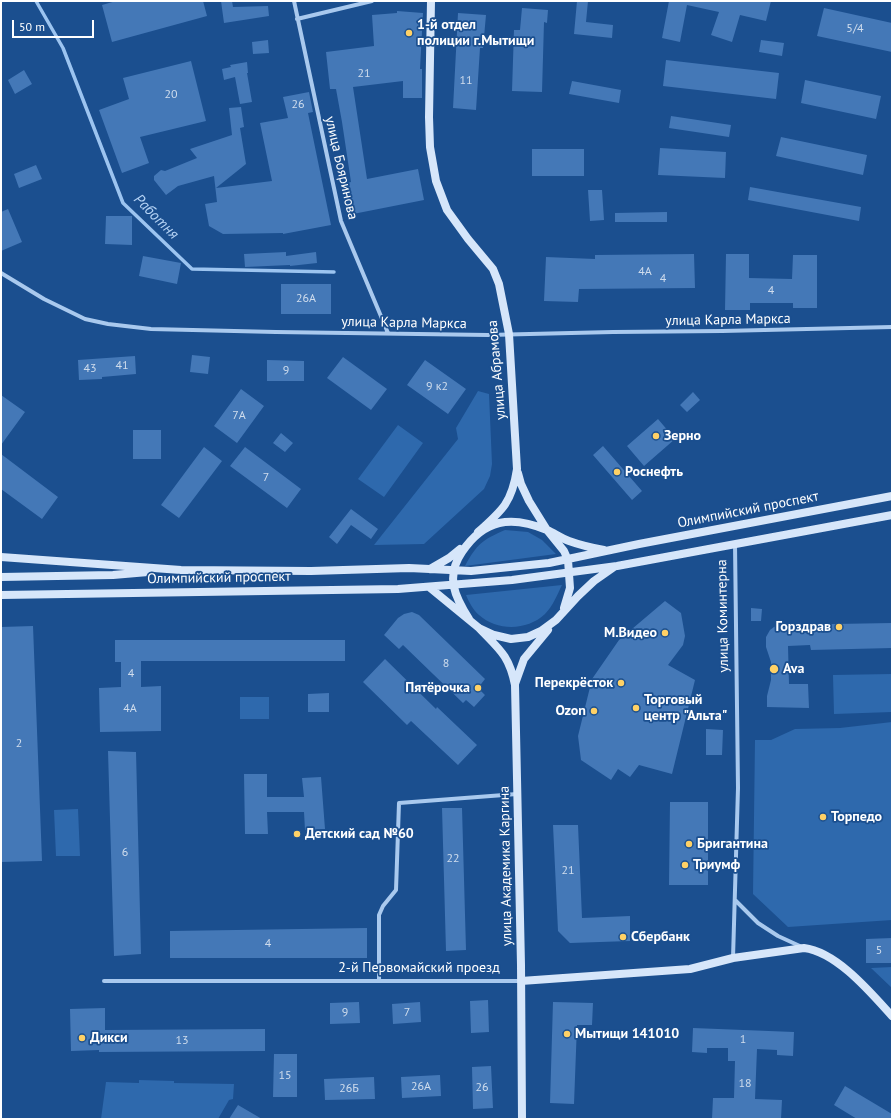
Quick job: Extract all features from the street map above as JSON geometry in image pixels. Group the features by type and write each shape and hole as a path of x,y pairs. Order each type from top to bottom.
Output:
{"street":[{"name":"улица Бояринова","path":"294,1 340,221 388,333"},
{"path":"298,19 371,1"},
{"name":"улица Абрамова","path":"431,1 429,117 430,148 436,181 447,210 493,269 499,284 509,334 517,469"},
{"name":"улица Карла Маркса","path":"1,273 66,310 86,319 108,324 151,329 276,332 509,334 722,332 892,327"},
{"path":"517,469 521,484 547,530"},
{"path":"478,532 501,512 509,500 515,485 517,469"},
{"name":"Олимпийский проспект","path":"181,570 311,571 430,569 453,571 542,564 892,496"},
{"name":"Олимпийский проспект","path":"1,596 345,590 429,587 512,580 616,566 892,515"},
{"name":"Олимпийский проспект","path":"469,619 459,603 453,585 453,571 457,559 467,544 478,532 498,523 516,521 547,530 570,541 609,550"},
{"name":"Олимпийский проспект","path":"547,530 564,551 568,560 570,588 563,611"},
{"name":"Олимпийский проспект","path":"430,569 449,558 467,544"},
{"name":"улица Коминтерна","path":"733,958 738,788 735,544"},
{"path":"1,557 181,570"},
{"name":"Олимпийский проспект","path":"429,587 479,628 494,635 511,639 528,637 542,631 556,620 563,611 594,581 616,566"},
{"path":"1,577 113,575 181,570"},
{"path":"515,685 524,659 556,620"},
{"path":"479,628 501,650 508,661 515,685"},
{"name":"улица Академика Каргина","path":"515,685 521,981 522,1119"},
{"path":"379,981 379,915 383,906 396,890 399,803 517,794"},
{"path":"735,900 758,923 778,936 804,948"},
{"path":"733,958 804,948 812,949 839,964 892,1016"},
{"name":"2-й Первомайский проезд","path":"104,981 521,981 690,969 733,958"}],"shaded area":[{"path":"478,391 489,394 492,464 490,476 484,489 424,544 374,545 458,439 456,428"},
{"path":"398,425 423,443 384,497 358,479"},
{"path":"505,530 528,532 542,540 556,554 465,566 473,552 485,540"},
{"path":"562,585 553,604 538,620 530,624 512,627 494,624 486,620 475,611 466,595"},
{"path":"892,674 892,712 834,714 833,675"},
{"path":"240,697 269,697 269,719 240,719"},
{"name":"Торпедо","path":"892,722 892,920 788,927 753,894 755,740 771,740 795,729 840,728"},
{"path":"78,809 80,856 56,856 54,810"},
{"path":"892,967 892,988 871,968"},
{"path":"139,1080 174,1081 174,1083 234,1084 233,1099 229,1100 218,1119 101,1119 106,1082 139,1083"}],"building":[{"path":"116,1 203,1 207,16 112,42 102,5"},
{"path":"221,1 232,1 233,7 268,6 269,16 224,23"},
{"path":"577,1 588,1 586,22 613,25 612,38 574,34"},
{"path":"669,1 771,1 766,21 740,15 732,42 711,35 719,12 687,5 680,42 662,38"},
{"path":"522,8 548,10 547,23 544,22 542,92 512,91 514,30 520,30"},
{"path":"824,8 892,23 892,52 817,36"},
{"path":"397,11 423,13 420,69 422,69 422,98 403,98 403,81 353,87 367,179 418,169 424,200 353,214 347,183 351,182 342,122 336,89 330,89 326,52 374,46 372,15 397,13"},
{"path":"458,13 486,15 483,48 480,48 476,110 453,108"},
{"path":"268,40 269,53 253,54 252,42"},
{"path":"761,40 784,43 782,56 759,52"},
{"path":"666,60 779,73 776,99 663,86"},
{"path":"191,61 206,121 140,137 149,163 122,173 99,110 129,99 123,78"},
{"path":"247,62 247,73 252,102 240,104 235,77 224,80 222,69 231,67 230,65"},
{"path":"24,70 32,84 15,94 8,80"},
{"path":"805,80 881,96 876,119 801,103"},
{"path":"572,81 621,90 619,103 569,94"},
{"path":"309,92 313,112 308,113 331,225 283,234 223,234 209,226 205,204 217,202 214,176 178,186 166,195 154,180 154,176 161,170 165,171 197,158 190,149 232,135 229,108 241,107 244,127 240,128 246,164 216,188 272,181 260,123 288,118 283,97"},
{"path":"671,116 731,125 729,137 669,128"},
{"path":"781,137 867,155 863,175 776,156"},
{"path":"660,148 726,152 725,178 658,175"},
{"path":"532,149 584,149 584,176 532,176"},
{"path":"36,165 42,179 19,188 14,174"},
{"path":"750,187 861,207 859,221 748,200"},
{"path":"588,190 602,190 604,220 590,221"},
{"path":"8,209 22,242 1,251 1,212"},
{"path":"667,212 667,222 615,222 615,213"},
{"path":"106,216 132,216 132,245 105,244"},
{"path":"286,252 286,256 316,252 317,263 290,266 245,267 244,254"},
{"path":"694,254 695,288 579,289 578,302 544,301 546,257 595,259 595,255"},
{"path":"726,254 749,254 749,278 792,279 793,255 817,255 817,308 793,308 793,303 750,303 750,310 725,310"},
{"path":"143,256 181,263 177,284 139,276"},
{"path":"281,284 331,284 331,314 281,314"},
{"path":"192,355 210,357 208,374 190,372"},
{"path":"135,356 136,374 102,377 102,379 79,380 78,360"},
{"path":"343,357 387,389 371,410 327,378"},
{"path":"267,360 304,361 304,381 267,381"},
{"path":"425,360 466,389 448,414 407,385"},
{"path":"241,389 264,406 237,443 214,426"},
{"path":"693,392 700,400 687,412 680,405"},
{"path":"1,395 25,412 1,445"},
{"path":"658,419 675,439 644,466 627,446"},
{"path":"133,430 161,430 161,459 133,459"},
{"path":"281,433 293,443 285,452 273,443"},
{"path":"603,446 642,491 632,500 593,455"},
{"path":"204,447 222,461 179,518 161,505"},
{"path":"245,447 301,489 287,508 230,466"},
{"path":"1,454 58,497 42,519 1,489"},
{"path":"351,509 378,529 371,539 351,525 337,544 329,537"},
{"name":"Торговый центр \"Альта\"","path":"665,601 681,613 685,636 683,645 668,665 695,680 672,774 639,765 630,777 618,769 611,780 581,760 578,736 592,679 619,640"},
{"path":"751,608 762,609 761,621 751,621"},
{"path":"412,612 419,615 485,679 478,688 485,695 474,707 466,700 463,703 403,645 399,649 384,635 398,618 404,614"},
{"path":"892,623 892,648 811,650 810,645 788,646 789,684 808,684 809,708 767,707 767,696 771,680 771,662 766,647 766,637 770,630 774,627 778,625"},
{"path":"33,626 42,861 1,862 1,627"},
{"path":"115,640 345,640 345,661 141,661 141,687 161,686 161,731 100,732 99,688 121,687 121,662 115,662"},
{"path":"385,659 436,709 437,707 477,745 458,765 411,721 407,725 363,682"},
{"path":"329,693 329,712 308,712 308,694"},
{"path":"706,729 723,730 722,755 706,755"},
{"path":"108,751 136,752 141,954 114,956"},
{"path":"244,774 267,774 267,797 304,797 302,778 321,777 325,829 305,830 304,812 267,812 268,834 245,834"},
{"name":"Бригантина","path":"670,802 708,802 708,885 669,885"},
{"path":"442,808 462,808 466,950 446,951"},
{"path":"553,825 578,825 582,918 630,916 630,941 570,943 558,931"},
{"path":"367,928 367,958 170,958 170,931"},
{"path":"892,938 892,963 866,963 866,939"},
{"path":"488,1000 489,1032 471,1033 470,1001"},
{"path":"359,1002 360,1023 330,1024 330,1003"},
{"path":"420,1002 421,1022 393,1024 392,1004"},
{"path":"553,1002 593,1003 592,1025 577,1025 574,1104 550,1103"},
{"path":"105,1008 105,1030 265,1029 265,1051 71,1051 70,1009"},
{"path":"693,1028 794,1032 793,1056 777,1055 777,1050 757,1049 755,1099 782,1100 781,1119 712,1119 713,1098 734,1098 735,1061 728,1061 728,1048 707,1048 707,1053 692,1052"},
{"path":"274,1054 297,1054 297,1097 273,1097"},
{"path":"491,1066 493,1108 473,1109 472,1067"},
{"path":"440,1075 441,1096 402,1098 401,1077"},
{"path":"374,1077 375,1099 325,1100 324,1079"},
{"path":"845,1086 892,1114 892,1119 857,1119 834,1105"},
{"path":"238,1105 262,1119 229,1119"}],"waterway":[{"name":"Работня","path":"36,1 63,48 123,203 192,269 334,272"}],"place":[{"name":"1-й отдел полиции г.Мытищи","path":"409,33"},
{"name":"Зерно","path":"656,436"},
{"name":"Роснефть","path":"617,472"},
{"name":"Горздрав","path":"839,627"},
{"name":"М.Видео","path":"665,633"},
{"name":"Ava","path":"774,669"},
{"name":"Перекрёсток","path":"621,683"},
{"name":"Пятёрочка","path":"478,688"},
{"name":"Торговый центр \"Альта\"","path":"636,708"},
{"name":"Ozon","path":"594,711"},
{"name":"Торпедо","path":"823,817"},
{"name":"Детский сад №60","path":"297,834"},
{"name":"Бригантина","path":"689,844"},
{"name":"Триумф","path":"685,865"},
{"name":"Сбербанк","path":"623,937"},
{"name":"Мытищи 141010","path":"567,1034"},
{"name":"Дикси","path":"82,1038"}]}
